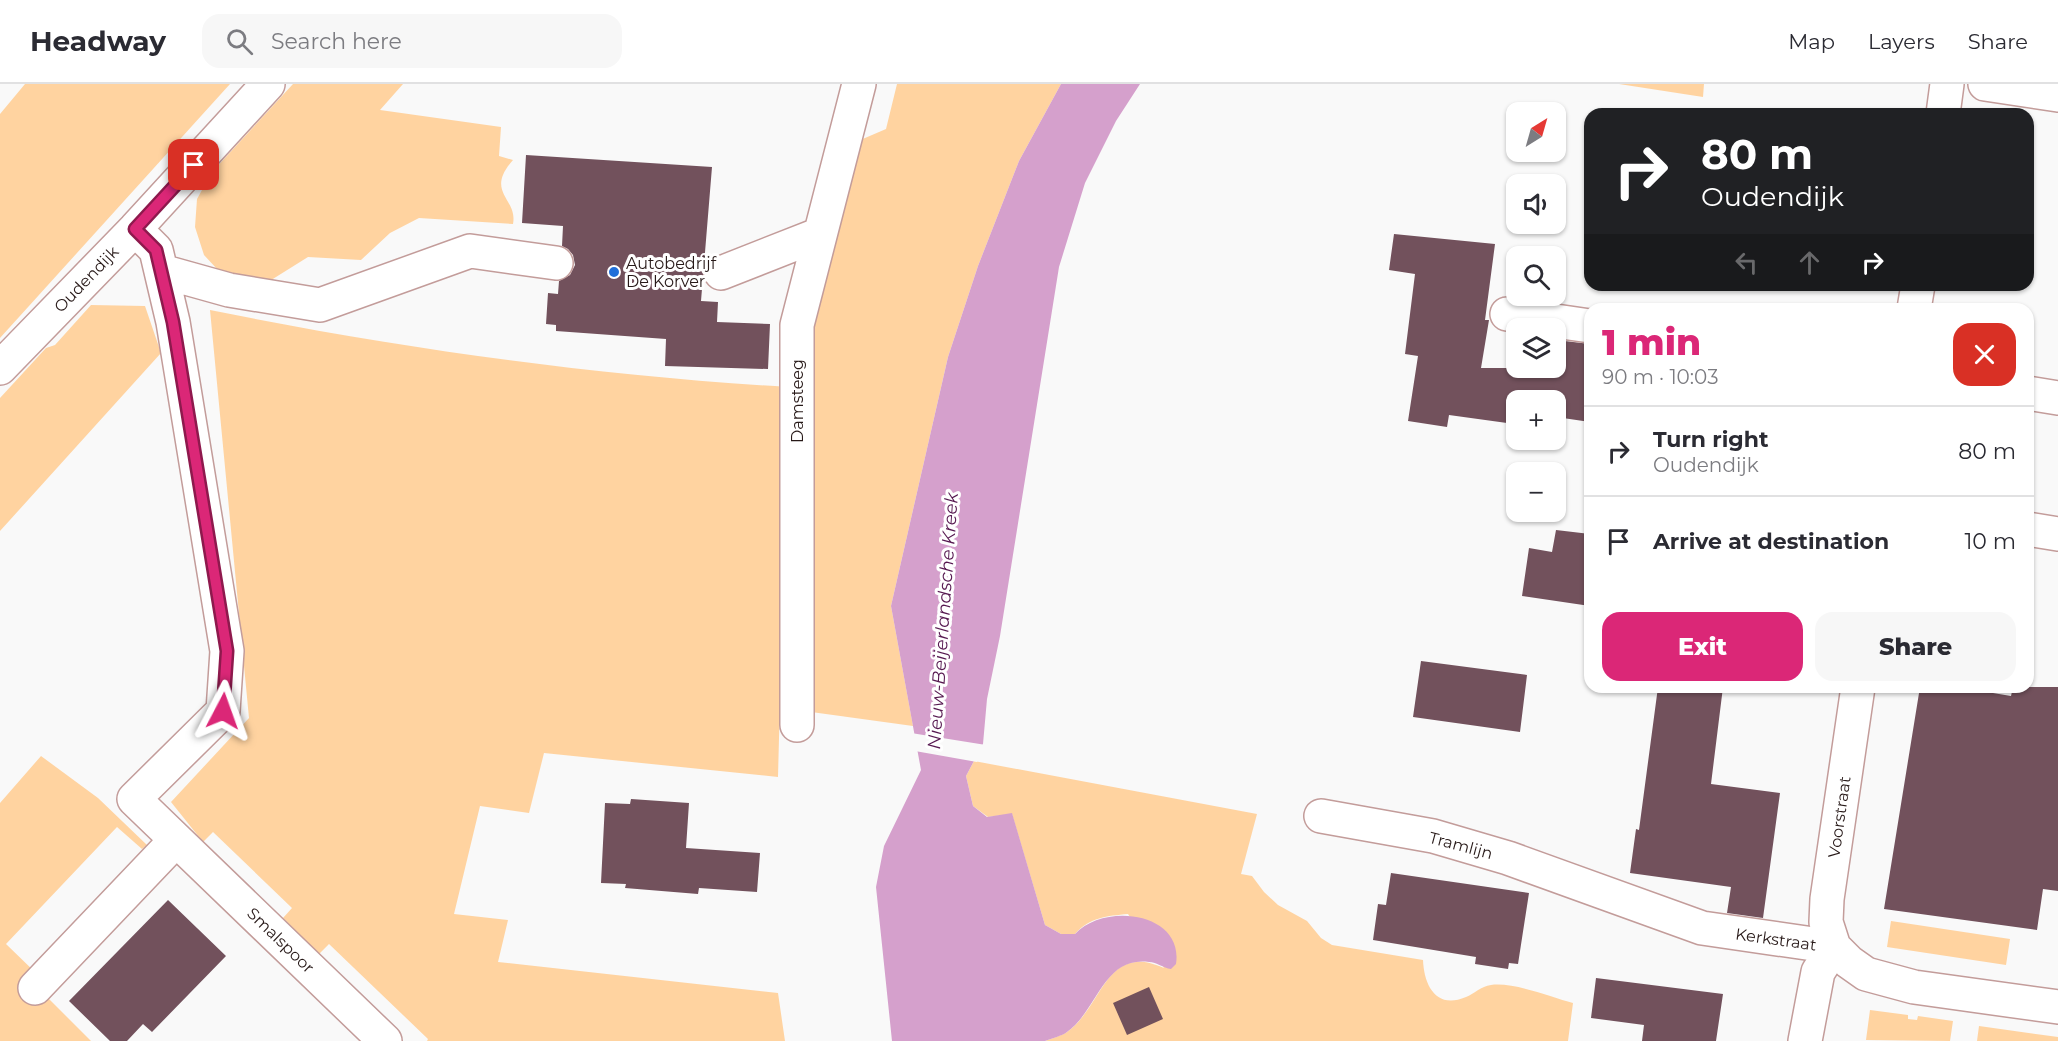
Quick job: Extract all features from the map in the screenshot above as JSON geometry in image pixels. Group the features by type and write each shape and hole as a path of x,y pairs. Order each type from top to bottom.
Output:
{"street":[{"name":"Oudendijk","path":"0,368 135,229 268,84"},
{"name":"Damsteeg","path":"797,725 797,325 859,84"},
{"path":"1944,108 1947,84"},
{"path":"1984,84 2058,95"},
{"name":"Smalspoor","path":"135,229 156,250 173,322 227,651 223,711 134,799 385,1041"},
{"path":"721,273 820,234"},
{"path":"161,271 229,290 320,305 470,251 556,263"},
{"path":"1507,314 1584,325"},
{"path":"2034,394 2058,398"},
{"path":"2034,530 2058,534"},
{"name":"Voorstraat","path":"1834,947 1826,922 1827,899 1857,693"},
{"name":"Tramlijn","path":"1321,816 1433,836 1508,858 1596,889"},
{"path":"35,988 176,840"},
{"name":"Kerkstraat","path":"1596,889 1702,928 1834,947 1866,974 1914,987 2058,1007"},
{"path":"1805,1041 1818,972 1834,947"}],"shaded area":[{"path":"25,84 230,84 0,338 0,114"},
{"path":"293,84 403,84 380,110 501,127 499,156 513,160 501,180 504,195 513,215 513,224 419,218 390,233 361,260 308,257 268,282 237,279 217,269 204,255 195,227 197,199 212,172"},
{"path":"897,84 1061,84 1019,161 978,266 948,357 891,606 913,726 804,711 810,316 821,301 858,141 886,129"},
{"path":"1619,84 1704,84 1703,97"},
{"path":"91,305 145,306 161,353 0,531 0,398 46,348 55,345"},
{"path":"210,310 354,337 498,359 642,375 788,387 778,777 544,753 529,813 480,806 454,914 508,920 498,962 778,993 785,1041 427,1041 428,1039 329,944 319,954 283,918 292,908 213,832 203,842 171,802 249,718"},
{"path":"41,756 98,798 147,845 142,849 117,827 6,944 38,975 32,982 91,1041 0,1041 0,803"},
{"path":"974,761 1257,814 1241,874 1252,876 1278,905 1307,921 1321,938 1332,945 1423,960 1429,986 1439,998 1456,1000 1481,988 1500,985 1521,988 1573,1003 1568,1041 1045,1041 1067,1032 1079,1021 1107,980 1117,970 1129,963 1144,962 1164,968 1128,914 1093,921 1075,934 1061,934 1045,925 1012,814 988,817 973,806 966,776"},
{"path":"1891,921 2010,939 2006,965 1887,947"},
{"path":"1870,1010 1908,1015 1908,1019 1917,1020 1918,1016 1953,1021 1950,1041 1866,1040"},
{"path":"1979,1026 2058,1037 2058,1041 1977,1041"}],"water":[{"name":"Nieuw-Beijerlandsche Kreek","path":"1061,84 1140,84 1116,121 1085,183 1059,267 1000,636 987,699 983,744 966,776 973,806 987,817 1012,813 1045,925 1061,934 1075,934 1088,924 1104,918 1122,916 1139,918 1155,923 1168,933 1175,946 1176,964 1171,969 1149,962 1134,962 1121,967 1102,987 1078,1022 1065,1033 1045,1041 892,1041 876,887 884,846 921,770 891,606 948,357 978,266 1019,161"}],"pier":[{"path":"911,733 986,745 977,762 915,751"}],"building":[{"path":"526,155 712,167 701,301 718,302 717,322 770,324 768,369 665,366 666,339 556,331 556,325 546,324 548,293 558,294 559,281 570,275 575,265 573,255 562,246 563,226 522,223"},
{"path":"1394,234 1495,244 1485,320 1489,320 1481,368 1506,368 1506,378 1566,378 1566,341 1584,343 1584,421 1566,418 1566,390 1506,390 1506,423 1449,415 1447,427 1408,421 1418,356 1405,354 1415,274 1389,270"},
{"path":"1556,530 1584,533 1584,605 1522,596 1529,548 1552,552"},
{"path":"1421,661 1527,675 1520,732 1413,717"},
{"path":"2034,687 2058,687 2058,891 2043,889 2037,930 1884,909 1919,693 1993,693 2011,696 2012,693 2034,693"},
{"path":"1657,693 1722,693 1711,784 1780,793 1763,918 1727,913 1731,887 1630,873 1636,829 1639,830"},
{"path":"631,799 689,803 686,848 760,853 757,892 699,888 698,894 625,888 626,884 601,883 605,803 630,804"},
{"path":"1391,873 1529,893 1518,964 1509,963 1508,969 1475,964 1476,957 1373,940 1378,904 1386,905"},
{"path":"168,900 226,956 152,1032 143,1024 127,1041 110,1041 69,1001"},
{"path":"1596,978 1723,994 1716,1041 1642,1041 1644,1025 1591,1018"},
{"path":"1149,987 1163,1019 1127,1035 1113,1003"}],"place":[{"name":"Autobedrijf De Korver","path":"614,272"}],"route":[{"path":"194,165 135,229 156,250 173,322 227,651 223,711"}]}
